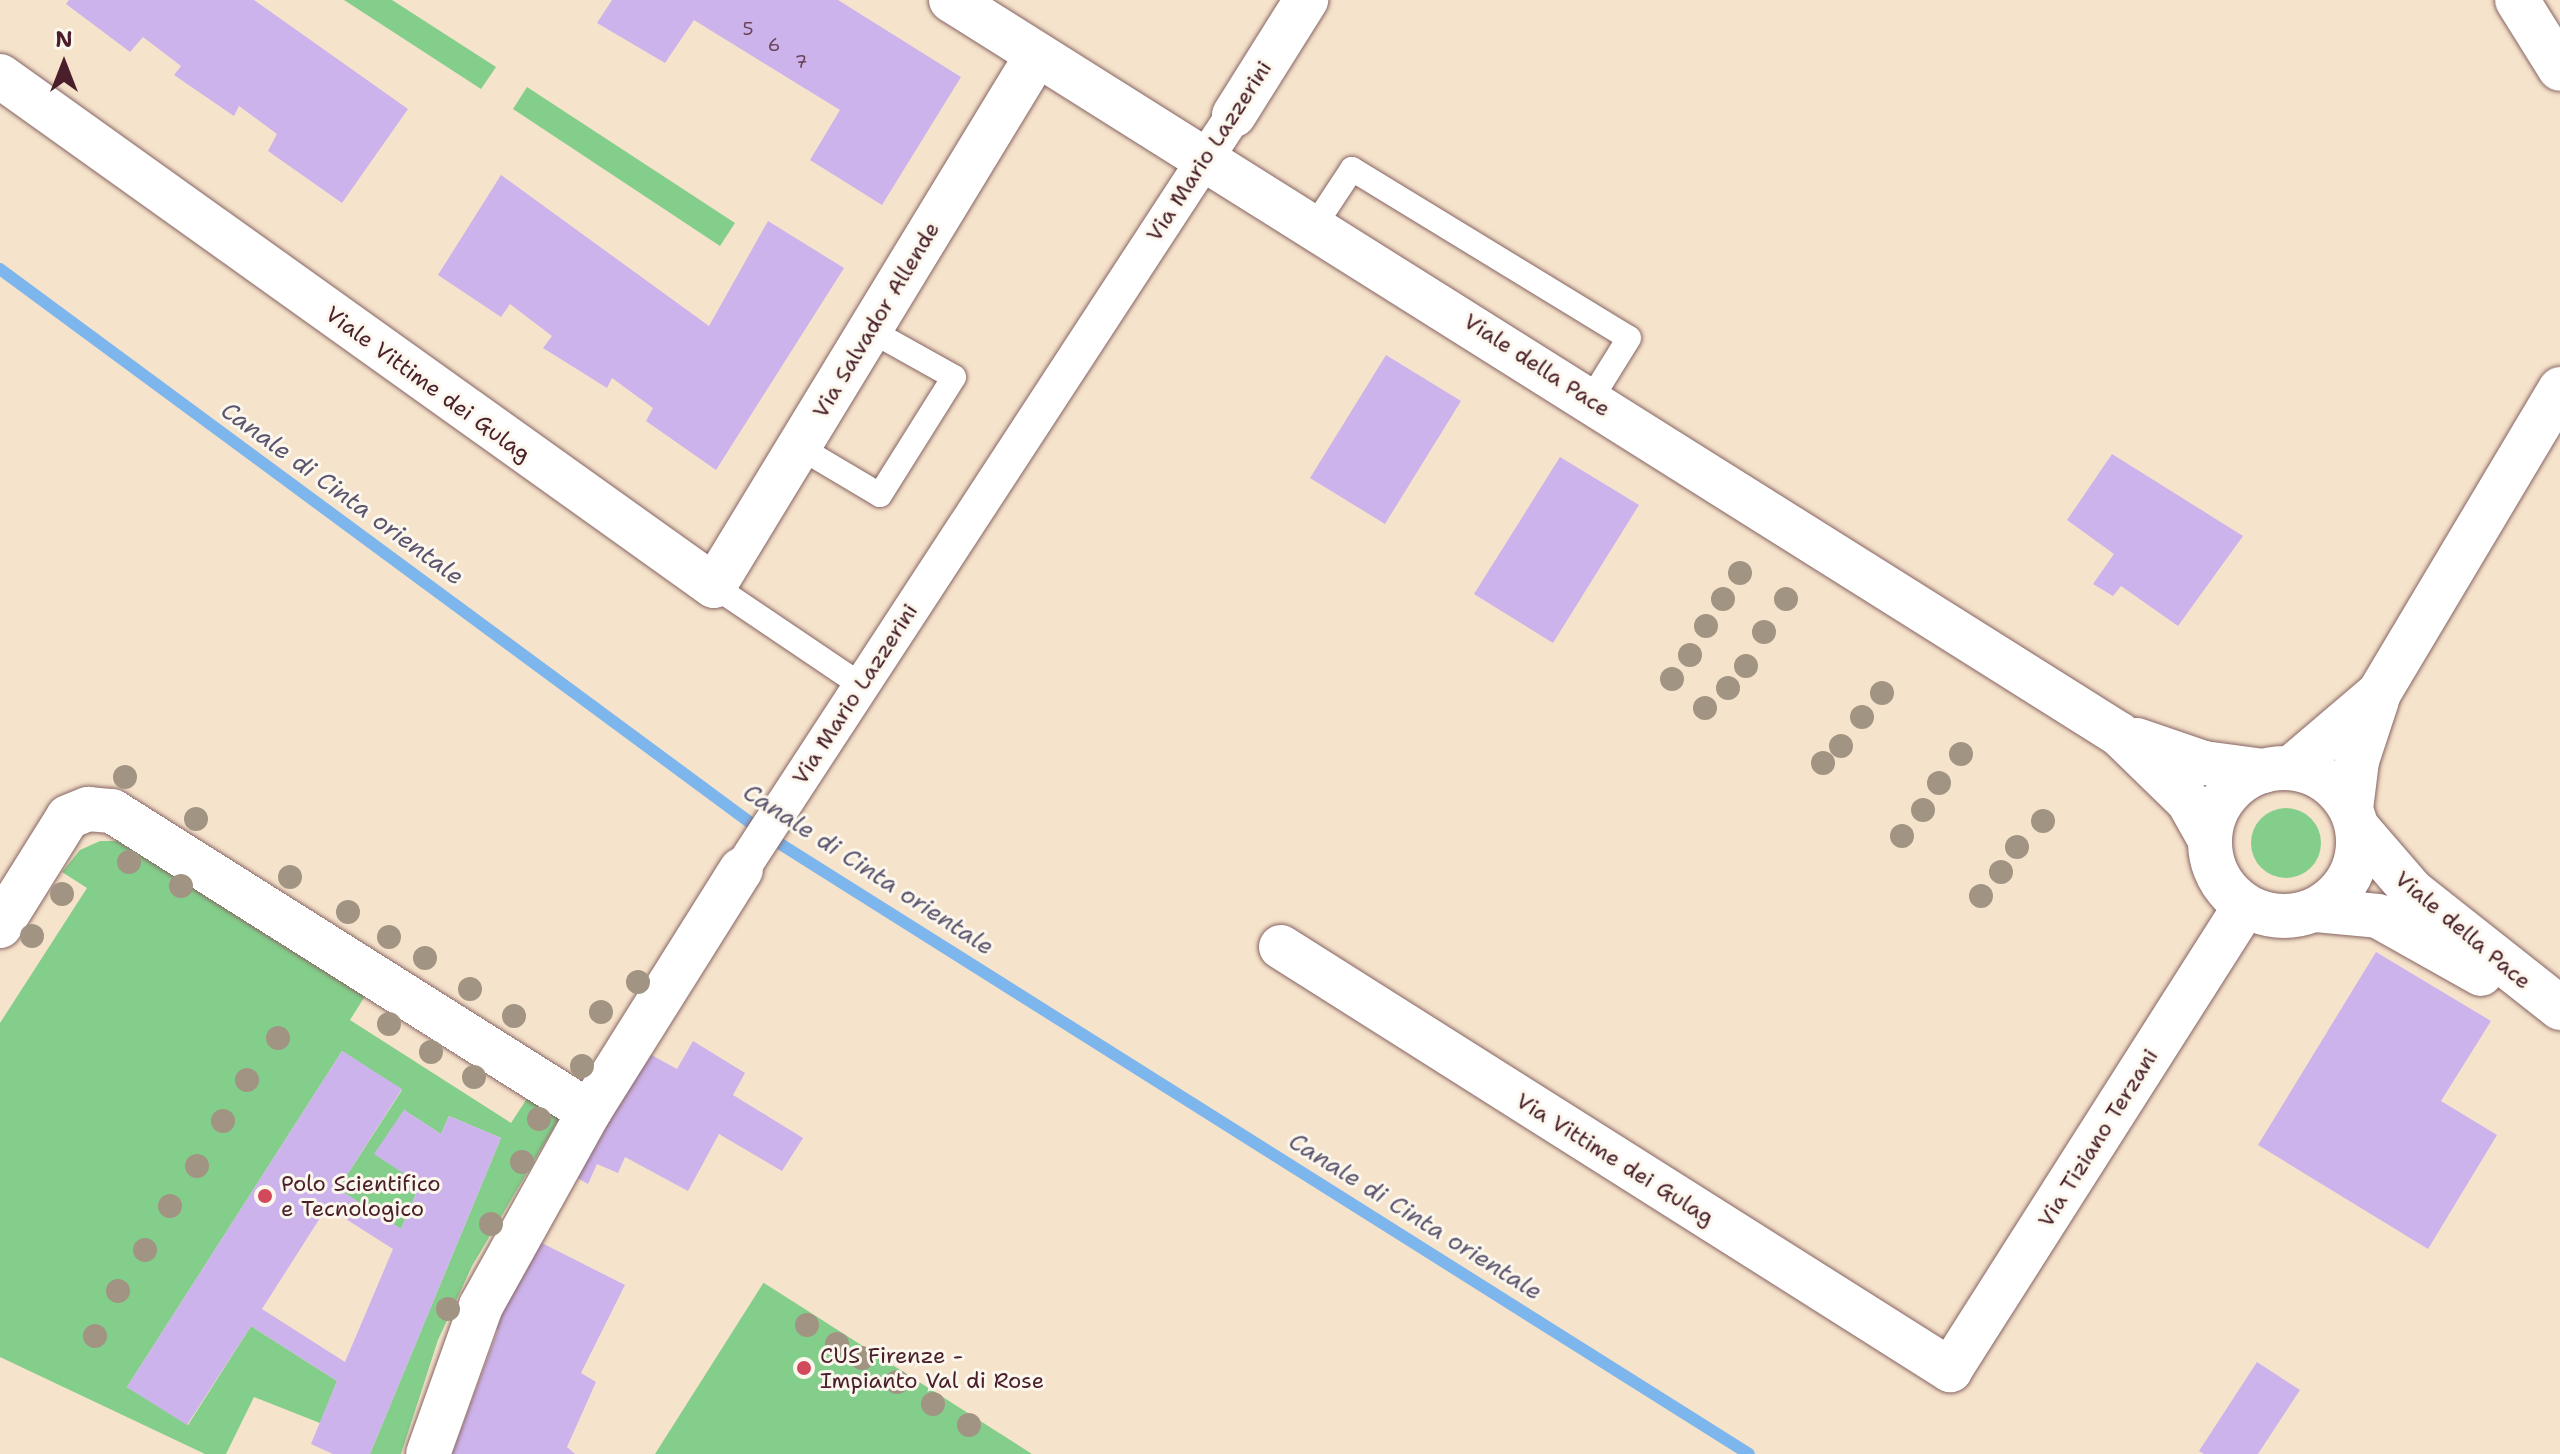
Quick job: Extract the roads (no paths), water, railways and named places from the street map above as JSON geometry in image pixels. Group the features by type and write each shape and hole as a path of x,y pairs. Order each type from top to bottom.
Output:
{"street":[{"name":"Viale della Pace","path":"951,0 1207,157 2119,734 2188,801 2210,840"},
{"name":"Via Mario Lazzerini","path":"428,1454 481,1306 589,1112 800,778 1207,157 1306,0"},
{"path":"2517,0 2560,69"},
{"name":"Via Salvador Allende","path":"697,575 799,447 1037,55"},
{"name":"Viale Vittime dei Gulag","path":"0,76 697,575"},
{"path":"2379,693 2277,770 2228,792 2217,809 2210,840 2216,873 2245,906 2268,915 2316,910 2348,882 2358,855 2354,818 2357,761 2379,693 2560,389"},
{"path":"2476,534 2560,449"},
{"name":"Viale della Pace","path":"2119,734 2204,763 2277,770"},
{"path":"2277,770 2326,780 2354,818"},
{"path":"0,926 68,817 88,809 112,811 589,1112"},
{"name":"Viale della Pace","path":"2354,818 2412,891 2550,1001"},
{"name":"Via Tiziano Terzani","path":"1950,1370 2245,906"},
{"name":"Viale della Pace","path":"2316,910 2378,916 2502,985 2550,1001"},
{"name":"Via Vittime dei Gulag","path":"1281,947 1950,1370"}],"lane":[{"path":"1315,225 1352,169 1629,338 1591,399"},
{"path":"799,447 880,495 954,377 870,330"},
{"name":"Viale Vittime dei Gulag","path":"697,575 861,685"}],"waterway":[{"name":"Canale di Cinta orientale","path":"0,269 774,840 1749,1454"}],"place":[{"name":"Polo Scientifico e Tecnologico","path":"265,1196"},
{"name":"CUS Firenze - Impianto Val di Rose","path":"804,1368"}]}
